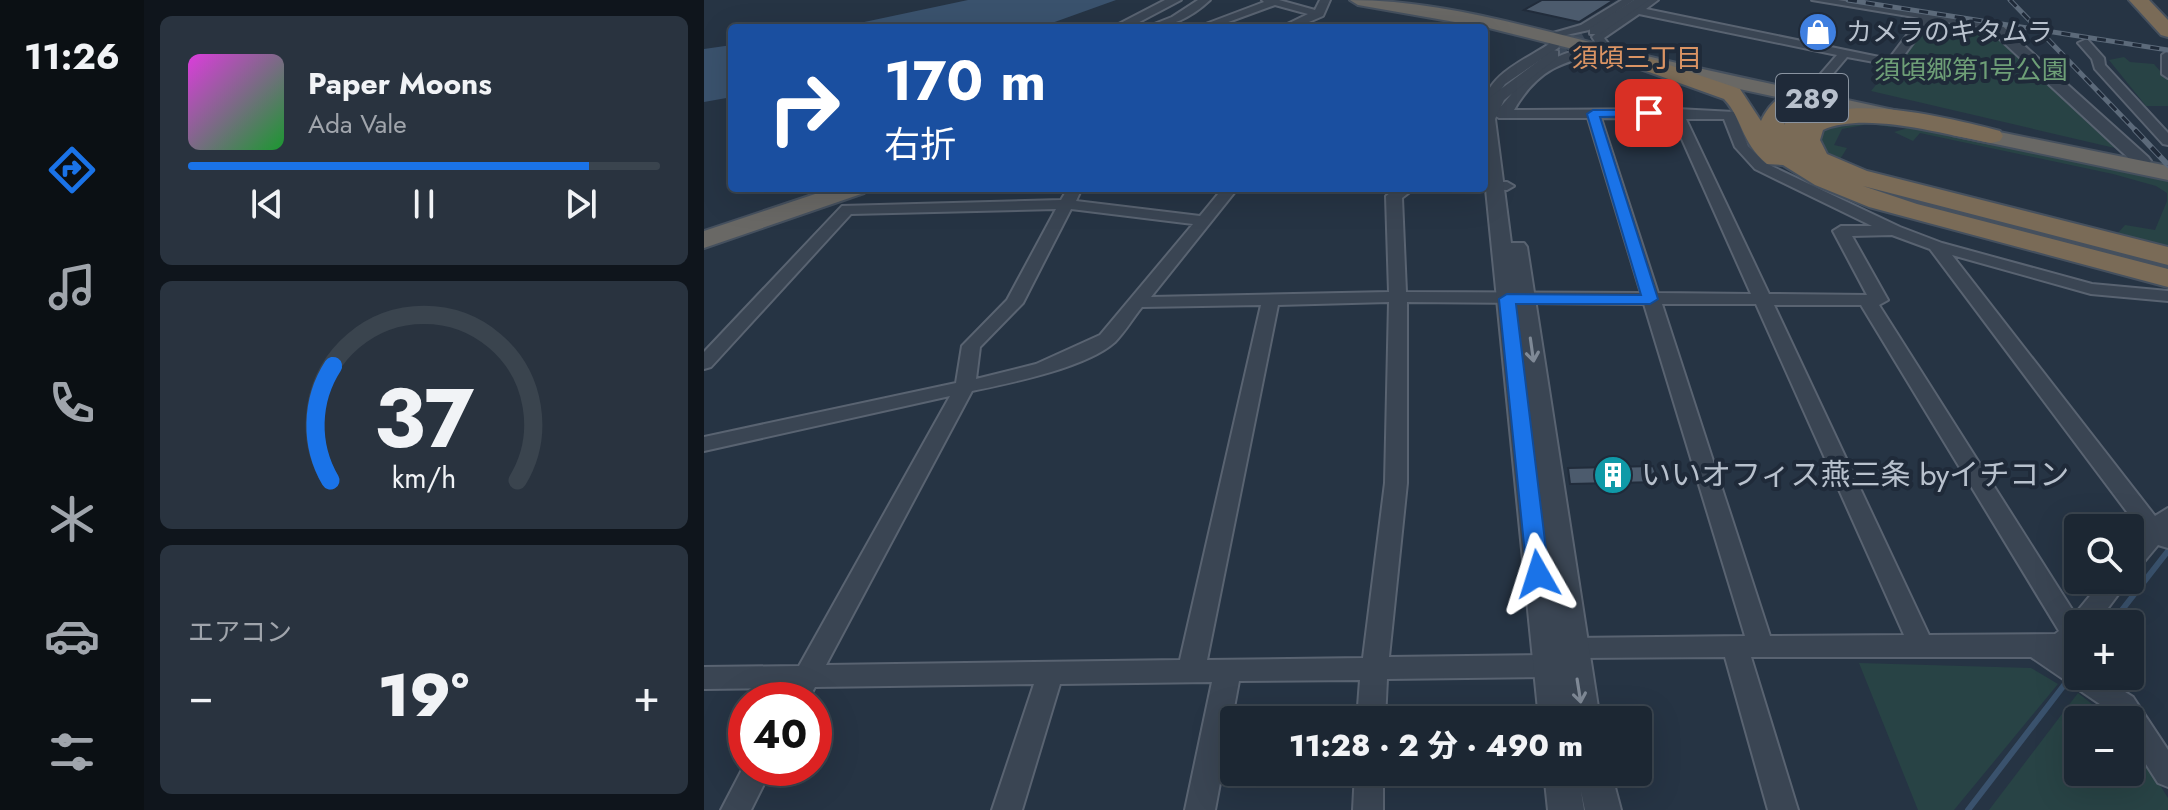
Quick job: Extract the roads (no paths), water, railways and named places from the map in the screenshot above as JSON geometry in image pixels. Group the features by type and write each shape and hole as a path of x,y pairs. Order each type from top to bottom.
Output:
{"highway":[{"name":"289","path":"1358,0 1458,10 1553,41 1600,43 1807,95 1991,136 2168,170"},
{"name":"289","path":"1386,0 1458,10 1501,21 1553,41"},
{"path":"2138,0 2168,31"},
{"path":"2153,0 2168,15"},
{"path":"1426,24 1458,10"},
{"name":"289","path":"1600,43 1643,62 2142,161 2168,170"},
{"path":"1643,62 1732,94 1742,104 1755,141 1783,164 1831,186 1885,202 2168,262"},
{"path":"1807,95 1785,104 1774,119 1772,136 1776,145 1813,172 1885,202"},
{"path":"1807,95 1792,131 1795,139 1823,163 1858,177 2168,275"},
{"path":"1858,177 1830,163 1812,148 1806,134 1815,123 1862,115 1991,136"},
{"path":"704,240 846,194"},
{"path":"2075,244 2168,256"}],"street":[{"path":"1126,24 1175,0"},
{"path":"1144,24 1160,8 1190,0"},
{"path":"1160,24 1176,19 1205,0"},
{"path":"1295,24 1319,14 1325,0"},
{"path":"1492,114 1513,82 1553,41 1585,28 1629,0"},
{"path":"1492,114 1521,88 1567,55 1600,43 1640,6 1653,0"},
{"path":"1817,0 1994,26 2142,161"},
{"path":"1211,24 1271,1 1319,14"},
{"path":"1640,6 1892,63 1927,16"},
{"path":"1553,41 1554,46 1501,81 1492,114 1495,186 1582,706"},
{"path":"2087,42 2084,43 2098,58 2099,66 2168,141"},
{"path":"1807,95 1844,54"},
{"path":"2168,55 2168,74"},
{"path":"1677,113 1921,645"},
{"path":"1492,114 1729,115 1742,147 1760,166 1894,230 1936,246 2091,289 2168,296"},
{"path":"1593,114 1650,299 1748,647 1783,810"},
{"path":"704,444 965,387 1068,361 1107,339 1228,192"},
{"path":"1372,706 1373,668 1396,483 1398,297 1394,196 1401,192"},
{"path":"704,363 712,348 846,194 1070,196 1204,221"},
{"path":"803,682 965,387 971,346 1014,303 1070,196"},
{"path":"1139,302 1398,297 1879,300 1841,231 1894,230"},
{"path":"1936,246 2164,532 2144,550"},
{"path":"1191,672 1271,298"},
{"path":"1516,299 1553,706"},
{"path":"1867,300 2066,610"},
{"path":"2093,610 2106,594"},
{"path":"832,686 1050,675 1548,666 1572,648 2036,647 2064,641"},
{"path":"2036,647 2064,666"},
{"path":"1200,810 1227,673"},
{"path":"1007,810 1050,675"},
{"path":"704,678 742,682"},
{"path":"2100,690 2123,705 2165,764"},
{"path":"736,810 749,786"},
{"path":"1368,810 1369,786"},
{"path":"1563,786 1566,810"},
{"path":"1597,786 1603,810"}],"water":[{"path":"968,0 1116,0 1049,24 855,24"},
{"path":"728,46 728,98 704,102 704,49"}],"waterway":[{"path":"2122,610 2168,551"},
{"path":"1968,810 2064,685"}],"tunnel":[{"path":"1553,54 1595,31"}],"railway":[{"path":"1848,0 2039,30"},
{"path":"2010,0 2039,30"},
{"path":"2039,30 2168,50"},
{"path":"2039,30 2137,132"},
{"path":"2135,130 2168,165"}],"place":[{"name":"カメラのキタムラ","path":"1818,32"},
{"name":"いいオフィス燕三条 byイチコン","path":"1613,475"}],"district":[{"name":"須頃三丁目","path":"1637,58"}],"park label":[{"name":"須頃郷第1号公園","path":"1971,70"}]}
